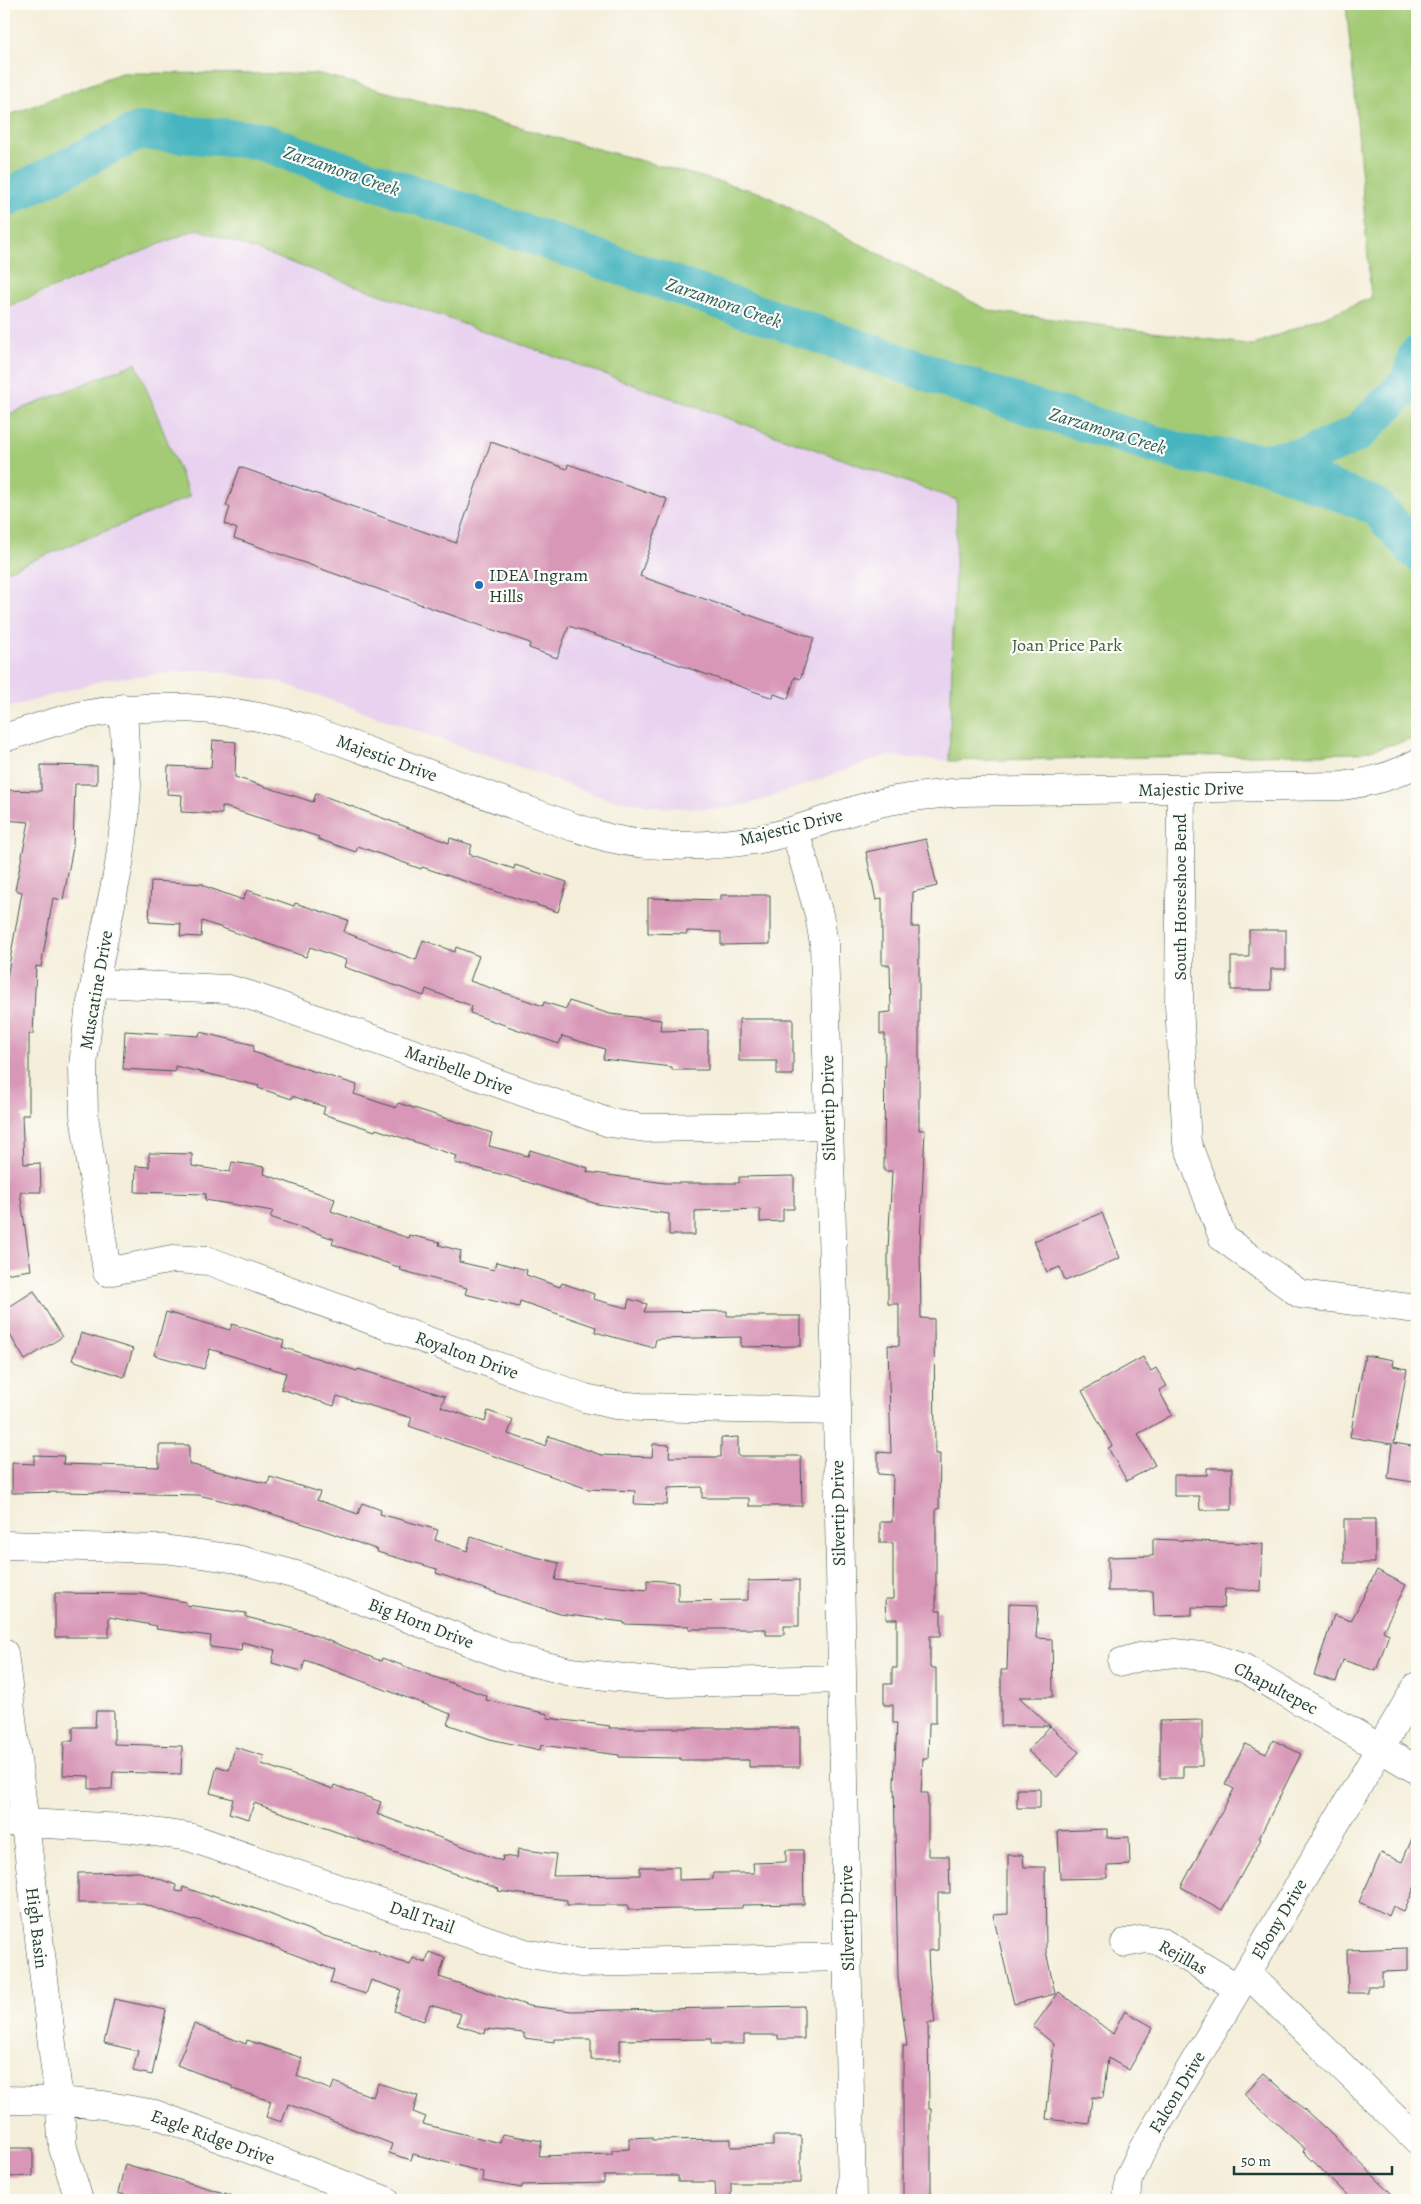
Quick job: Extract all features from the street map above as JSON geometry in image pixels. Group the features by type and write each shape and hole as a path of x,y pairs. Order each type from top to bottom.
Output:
{"street":[{"name":"Majestic Drive","path":"4,738 85,714 123,708 181,707 215,709 273,719 305,728 573,827 610,838 650,843 722,844 760,839 795,830 875,804 918,796 962,792 1341,786 1386,778 1417,763"},
{"name":"Muscatine Drive","path":"106,1272 84,1115 84,1043 119,865 125,817 127,786 123,708"},
{"name":"South Horseshoe Bend","path":"1180,789 1179,1005 1186,1144 1223,1238 1300,1294 1417,1309"},
{"name":"Silvertip Drive","path":"795,830 819,914 824,944 837,1410 852,2200"},
{"name":"Maribelle Drive","path":"95,983 228,989 250,995 610,1123 645,1128 828,1125"},
{"name":"Royalton Drive","path":"106,1272 172,1258 209,1261 585,1398 616,1405 663,1408 837,1410"},
{"name":"Big Horn Drive","path":"4,1545 164,1549 237,1559 296,1575 506,1656 571,1672 669,1683 841,1680"},
{"name":"High Basin","path":"4,1653 14,1822 59,2101 63,2148 79,2200"},
{"name":"Chapultepec","path":"1122,1662 1139,1657 1175,1653 1210,1657 1244,1668 1417,1770"},
{"name":"Ebony Drive","path":"1417,1686 1243,1980 1417,2140"},
{"name":"Dall Trail","path":"14,1822 125,1828 189,1837 525,1953 549,1958 581,1963 848,1957"},
{"name":"Rejillas","path":"1125,1943 1146,1939 1160,1942 1243,1980"},
{"name":"Falcon Drive","path":"1127,2200 1129,2179 1141,2152 1243,1980"},
{"name":"Eagle Ridge Drive","path":"4,2100 59,2101 103,2105 155,2114 385,2200"}],"shaded area":[{"name":"IDEA Ingram Hills","path":"197,229 957,500 949,761 885,756 747,805 715,809 657,807 605,798 280,682 206,670 107,679 4,709 4,310"}],"green space":[{"name":"Joan Price Park","path":"1346,4 1417,4 1417,738 1359,753 949,761 957,500 197,229 4,308 4,117 121,73 320,74 761,193 990,311 1253,345 1371,298"},
{"path":"136,363 190,497 4,572 4,416"}],"building":[{"path":"491,442 567,469 568,464 667,499 640,576 814,638 800,679 795,677 788,699 774,694 773,698 569,626 557,658 529,648 530,643 234,538 237,529 225,524 230,507 226,506 240,467 456,543"},
{"path":"213,740 236,742 235,777 313,802 316,793 449,843 450,838 472,845 469,854 514,869 515,865 567,882 558,912 422,867 421,869 358,846 356,852 318,839 319,837 222,806 222,814 181,812 182,795 167,794 168,766 211,768"},
{"path":"41,765 97,766 97,784 75,784 73,847 63,900 53,898 41,967 36,966 33,1034 29,1034 29,1115 22,1115 24,1164 40,1163 41,1192 20,1192 31,1270 4,1274 4,983 6,983 22,892 15,890 29,822 4,820 4,790 41,791"},
{"path":"926,839 937,886 913,892 912,927 919,927 919,1130 925,1130 920,1245 921,1318 934,1319 935,1454 940,1454 939,1509 936,1509 936,1611 941,1611 941,1636 930,1636 930,1668 936,1668 936,1723 929,1723 928,1759 923,1759 921,1793 928,1793 928,1856 949,1856 950,1893 938,1893 938,1950 928,1951 935,2023 928,2023 929,2109 931,2109 931,2200 903,2200 903,2046 907,2046 898,1978 894,1782 897,1723 893,1723 893,1705 884,1705 884,1684 892,1684 892,1668 897,1668 897,1619 886,1619 885,1599 893,1599 893,1543 880,1543 880,1522 892,1522 893,1475 878,1474 878,1452 891,1453 888,1345 899,1346 899,1304 888,1304 888,1250 892,1171 884,1171 885,1034 880,1034 880,1013 891,1012 890,965 882,965 882,898 876,900 866,852"},
{"path":"151,881 204,884 204,886 243,900 247,890 294,906 295,903 348,920 344,932 416,960 423,940 455,952 456,947 479,956 470,981 543,1006 544,1002 566,1009 569,1001 610,1014 661,1020 660,1031 708,1030 708,1070 672,1070 672,1067 603,1059 605,1049 562,1036 559,1044 470,1013 472,1006 426,989 424,996 344,967 346,960 310,947 306,957 202,921 201,937 180,936 181,924 149,922"},
{"path":"721,895 770,895 770,944 721,945 721,932 687,931 687,934 648,933 648,898 721,900"},
{"path":"1249,930 1286,930 1286,969 1271,969 1271,990 1231,990 1231,957 1249,957"},
{"path":"739,1019 793,1019 793,1075 777,1075 777,1061 739,1061"},
{"path":"125,1031 199,1036 200,1032 254,1045 253,1052 357,1085 354,1094 396,1108 398,1103 492,1133 489,1146 528,1156 530,1150 588,1168 587,1172 665,1183 739,1183 739,1177 794,1176 794,1209 783,1209 783,1221 760,1222 760,1209 695,1211 695,1235 669,1235 669,1214 597,1204 508,1176 455,1163 457,1156 376,1129 375,1131 323,1114 325,1107 292,1096 292,1099 258,1088 259,1086 175,1066 175,1072 123,1069"},
{"path":"149,1153 192,1154 192,1166 230,1172 232,1162 265,1167 264,1174 335,1199 331,1211 408,1238 409,1235 440,1242 439,1245 461,1251 459,1262 494,1270 496,1262 527,1270 526,1275 560,1287 562,1283 594,1294 593,1299 627,1308 629,1299 647,1304 644,1312 727,1311 727,1316 801,1316 801,1346 741,1347 741,1337 656,1339 654,1348 595,1332 596,1327 520,1301 519,1307 465,1294 467,1288 400,1270 401,1268 332,1244 334,1239 270,1217 273,1211 205,1200 206,1194 135,1192 136,1166 149,1167"},
{"path":"1102,1213 1120,1258 1065,1281 1060,1267 1047,1272 1034,1241"},
{"path":"34,1291 62,1337 25,1360 4,1325 4,1310"},
{"path":"166,1312 230,1330 232,1324 284,1341 282,1347 445,1396 441,1407 485,1422 488,1411 513,1420 508,1434 545,1446 549,1436 601,1455 652,1457 653,1444 670,1445 669,1457 721,1457 721,1438 738,1437 738,1456 801,1456 802,1506 749,1506 749,1498 702,1498 702,1487 668,1488 667,1505 634,1504 635,1491 588,1489 409,1426 412,1418 337,1396 334,1406 281,1389 286,1373 210,1349 204,1369 154,1355"},
{"path":"81,1333 133,1349 124,1377 72,1360"},
{"path":"1365,1355 1394,1360 1393,1366 1407,1369 1394,1443 1417,1447 1413,1482 1388,1478 1392,1444 1350,1437"},
{"path":"1143,1357 1151,1371 1156,1368 1167,1386 1159,1390 1172,1415 1138,1434 1155,1465 1127,1481 1108,1448 1112,1446 1082,1391"},
{"path":"159,1445 189,1445 189,1464 268,1484 270,1477 320,1492 317,1500 358,1514 362,1503 381,1510 380,1514 438,1530 435,1540 467,1551 471,1537 559,1563 555,1580 647,1590 647,1580 678,1582 678,1601 748,1600 748,1581 799,1580 799,1626 784,1626 784,1635 766,1635 766,1629 689,1629 689,1626 624,1624 624,1622 560,1614 436,1573 437,1569 377,1552 378,1550 320,1529 250,1507 198,1495 63,1492 12,1493 12,1463 34,1464 34,1455 64,1456 63,1464 159,1467"},
{"path":"1207,1468 1232,1468 1232,1510 1200,1510 1199,1496 1174,1496 1174,1475 1207,1475"},
{"path":"1344,1519 1375,1519 1375,1563 1344,1563"},
{"path":"1153,1539 1263,1544 1261,1591 1225,1589 1224,1608 1192,1607 1192,1615 1154,1616 1153,1591 1108,1591 1108,1557 1153,1556"},
{"path":"1377,1570 1406,1585 1383,1631 1389,1634 1376,1671 1343,1660 1336,1682 1314,1675 1334,1615 1351,1621"},
{"path":"55,1593 142,1594 186,1602 186,1605 246,1613 246,1617 306,1632 381,1661 382,1658 487,1696 486,1700 548,1714 548,1718 610,1726 609,1728 800,1728 800,1767 749,1767 749,1760 680,1760 680,1758 619,1757 619,1755 541,1745 540,1750 490,1739 447,1724 451,1714 305,1660 302,1671 272,1663 275,1650 242,1642 241,1651 210,1647 211,1636 156,1629 157,1626 109,1617 109,1637 55,1637"},
{"path":"1009,1604 1038,1605 1036,1638 1052,1639 1053,1697 1019,1697 1050,1726 1001,1726 1001,1670 1007,1670"},
{"path":"96,1711 114,1711 114,1744 182,1746 181,1774 113,1772 112,1789 89,1789 89,1776 63,1775 64,1741 73,1741 73,1727 95,1727"},
{"path":"1202,1720 1202,1766 1183,1766 1183,1778 1160,1778 1160,1721"},
{"path":"1050,1726 1079,1752 1057,1777 1028,1751"},
{"path":"1273,1740 1301,1754 1259,1838 1261,1839 1222,1910 1181,1887 1234,1789 1225,1784 1245,1744 1266,1754"},
{"path":"235,1747 264,1756 262,1764 333,1789 334,1785 381,1802 377,1814 502,1861 503,1856 517,1858 518,1849 556,1854 553,1876 640,1875 640,1867 679,1867 679,1880 713,1879 713,1873 754,1873 753,1863 786,1862 786,1850 803,1850 804,1904 742,1905 742,1908 628,1910 628,1905 567,1905 567,1900 498,1891 499,1889 254,1803 249,1819 229,1813 233,1799 210,1793 217,1766 229,1770"},
{"path":"1017,1789 1040,1789 1040,1808 1017,1808"},
{"path":"1417,1827 1417,1882 1404,1911 1393,1906 1389,1916 1359,1902 1381,1853 1402,1862"},
{"path":"1107,1829 1107,1838 1129,1837 1130,1865 1107,1866 1107,1878 1060,1879 1058,1831"},
{"path":"1008,1855 1023,1855 1024,1867 1045,1867 1046,1951 1055,1994 1014,2004 993,1915 1008,1914"},
{"path":"140,1872 176,1885 176,1891 182,1892 183,1887 212,1897 212,1895 262,1911 324,1936 379,1952 378,1954 410,1965 413,1958 426,1963 429,1952 445,1958 439,1977 529,2006 572,2011 804,2006 804,2039 778,2039 778,2035 744,2035 744,2044 711,2044 711,2039 620,2040 620,2060 591,2060 591,2039 554,2039 554,2042 524,2038 524,2033 486,2029 485,2034 457,2025 461,2014 430,2005 424,2021 394,2011 401,1990 371,1980 366,1994 330,1983 334,1970 249,1937 140,1903 78,1903 78,1873"},
{"path":"1408,1948 1408,1971 1382,1972 1382,1986 1368,1986 1368,1993 1348,1993 1347,1950"},
{"path":"1059,1992 1113,2034 1125,2011 1153,2027 1129,2070 1108,2058 1103,2098 1092,2097 1089,2124 1046,2119 1054,2044 1033,2027"},
{"path":"114,1999 166,2010 152,2075 133,2071 138,2051 104,2043"},
{"path":"194,2024 246,2044 247,2040 302,2058 297,2076 331,2090 334,2082 373,2097 378,2083 418,2096 413,2112 426,2117 423,2124 500,2143 502,2134 542,2141 539,2156 612,2154 612,2150 629,2149 629,2138 652,2137 652,2140 731,2139 731,2147 773,2146 773,2136 801,2136 801,2183 731,2183 731,2200 716,2200 715,2182 678,2182 678,2176 604,2176 604,2183 522,2185 522,2188 482,2181 483,2172 413,2154 411,2160 389,2153 392,2144 288,2104 282,2122 266,2117 271,2101 232,2089 232,2086 177,2065"},
{"path":"1264,2073 1325,2128 1398,2200 1352,2200 1303,2151 1305,2149 1244,2094"},
{"path":"4,2148 33,2148 33,2176 4,2177"},
{"path":"125,2164 231,2195 230,2200 143,2200 118,2193"}],"waterway":[{"name":"Zarzamora Creek","path":"4,199 139,131 256,140 1002,398 1187,454 1262,462 1306,456 1357,434 1409,382 1417,355"},
{"path":"1264,463 1375,506 1417,552"}],"place":[{"name":"IDEA Ingram Hills","path":"479,585"}]}
